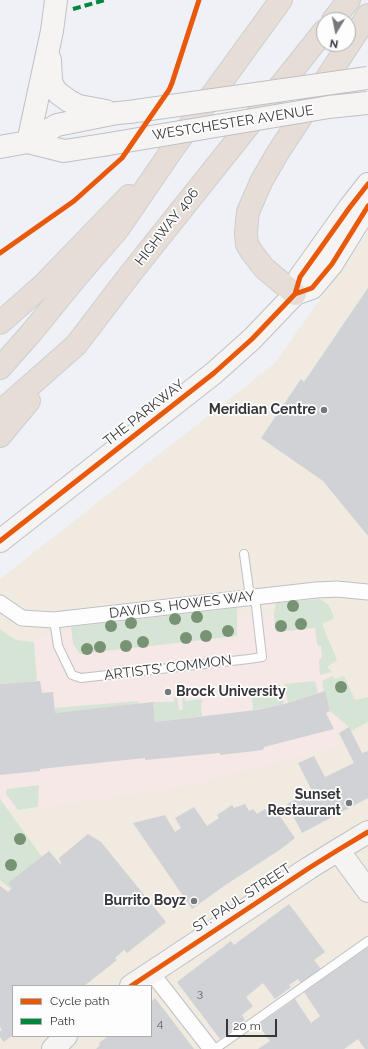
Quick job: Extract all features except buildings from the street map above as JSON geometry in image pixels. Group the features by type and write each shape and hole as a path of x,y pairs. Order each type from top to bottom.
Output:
{"highway":[{"path":"0,368 118,229 172,150 281,0"},
{"path":"339,12 349,0"},
{"path":"295,294 264,268 251,251 246,234 248,212 254,196 277,154 368,15"},
{"name":"HIGHWAY 406","path":"0,412 76,345 140,261 316,41"},
{"path":"0,323 43,285 172,150"},
{"path":"0,436 76,345"}],"main road":[{"path":"28,142 52,30 56,0"},
{"path":"52,30 50,76 54,88 61,96 79,106 123,113"},
{"name":"WESTCHESTER AVENUE","path":"0,147 28,142 57,125 123,113 368,78"},
{"name":"WESTCHESTER AVENUE","path":"28,142 64,151 368,103"},
{"name":"THE PARKWAY","path":"295,294 300,276 368,184"},
{"name":"THE PARKWAY","path":"0,541 214,373 252,339 295,294 312,288 332,264 368,206"},
{"name":"ST. PAUL STREET","path":"132,985 338,850 368,832"},
{"path":"338,850 368,891"},
{"path":"53,1049 65,1037"}],"street":[{"name":"DAVID S. HOWES WAY","path":"0,604 22,618 54,620 337,589 368,592"},
{"path":"151,972 211,1049"}],"lane":[{"path":"244,554 253,597"},
{"name":"ARTISTS' COMMON","path":"54,620 58,646 72,675 81,678 241,660 262,657 253,597"},
{"path":"215,1049 368,941"}],"shaded area":[{"path":"368,232 368,1049 0,1049 0,579 274,364"},
{"name":"Brock University","path":"315,611 344,729 335,734 341,746 182,788 39,808 19,810 0,809 0,656 53,631"}],"green space":[{"path":"319,599 328,604 334,617 333,619 322,624 337,660 328,666 332,672 320,675 319,660 322,657 321,646 318,646 317,643 315,628 278,632 275,629 274,614 276,603"},
{"path":"237,608 237,636 80,654 73,644 71,627"},
{"path":"0,629 17,640 34,642 37,681 0,684"},
{"path":"332,676 335,679 344,676 355,700 368,697 368,722 351,731 349,727 330,711 322,681"},
{"path":"315,681 318,693 288,703 284,684"},
{"path":"280,685 284,704 253,710 251,688"},
{"path":"186,695 184,698 186,701 202,699 202,716 155,722 153,702 174,702 174,697 177,696 179,710 183,710 182,696"},
{"path":"138,701 139,704 55,713 55,708"},
{"path":"39,785 38,807 18,810 6,794 7,789"},
{"path":"0,799 42,857 11,889 0,880"}],"marked path":[{"path":"73,9 105,0"}],"cycle path":[{"path":"0,253 74,201 122,158 169,90 199,0"},
{"path":"295,294 300,277 368,184"},
{"path":"0,541 214,373 252,339 295,294 312,288 332,264 368,206"},
{"path":"133,985 309,868 368,832"}],"place":[{"name":"Meridian Centre","path":"324,410"},
{"name":"Brock University","path":"168,692"},
{"name":"Sunset Restaurant","path":"349,803"},
{"name":"Burrito Boyz","path":"194,901"}]}
